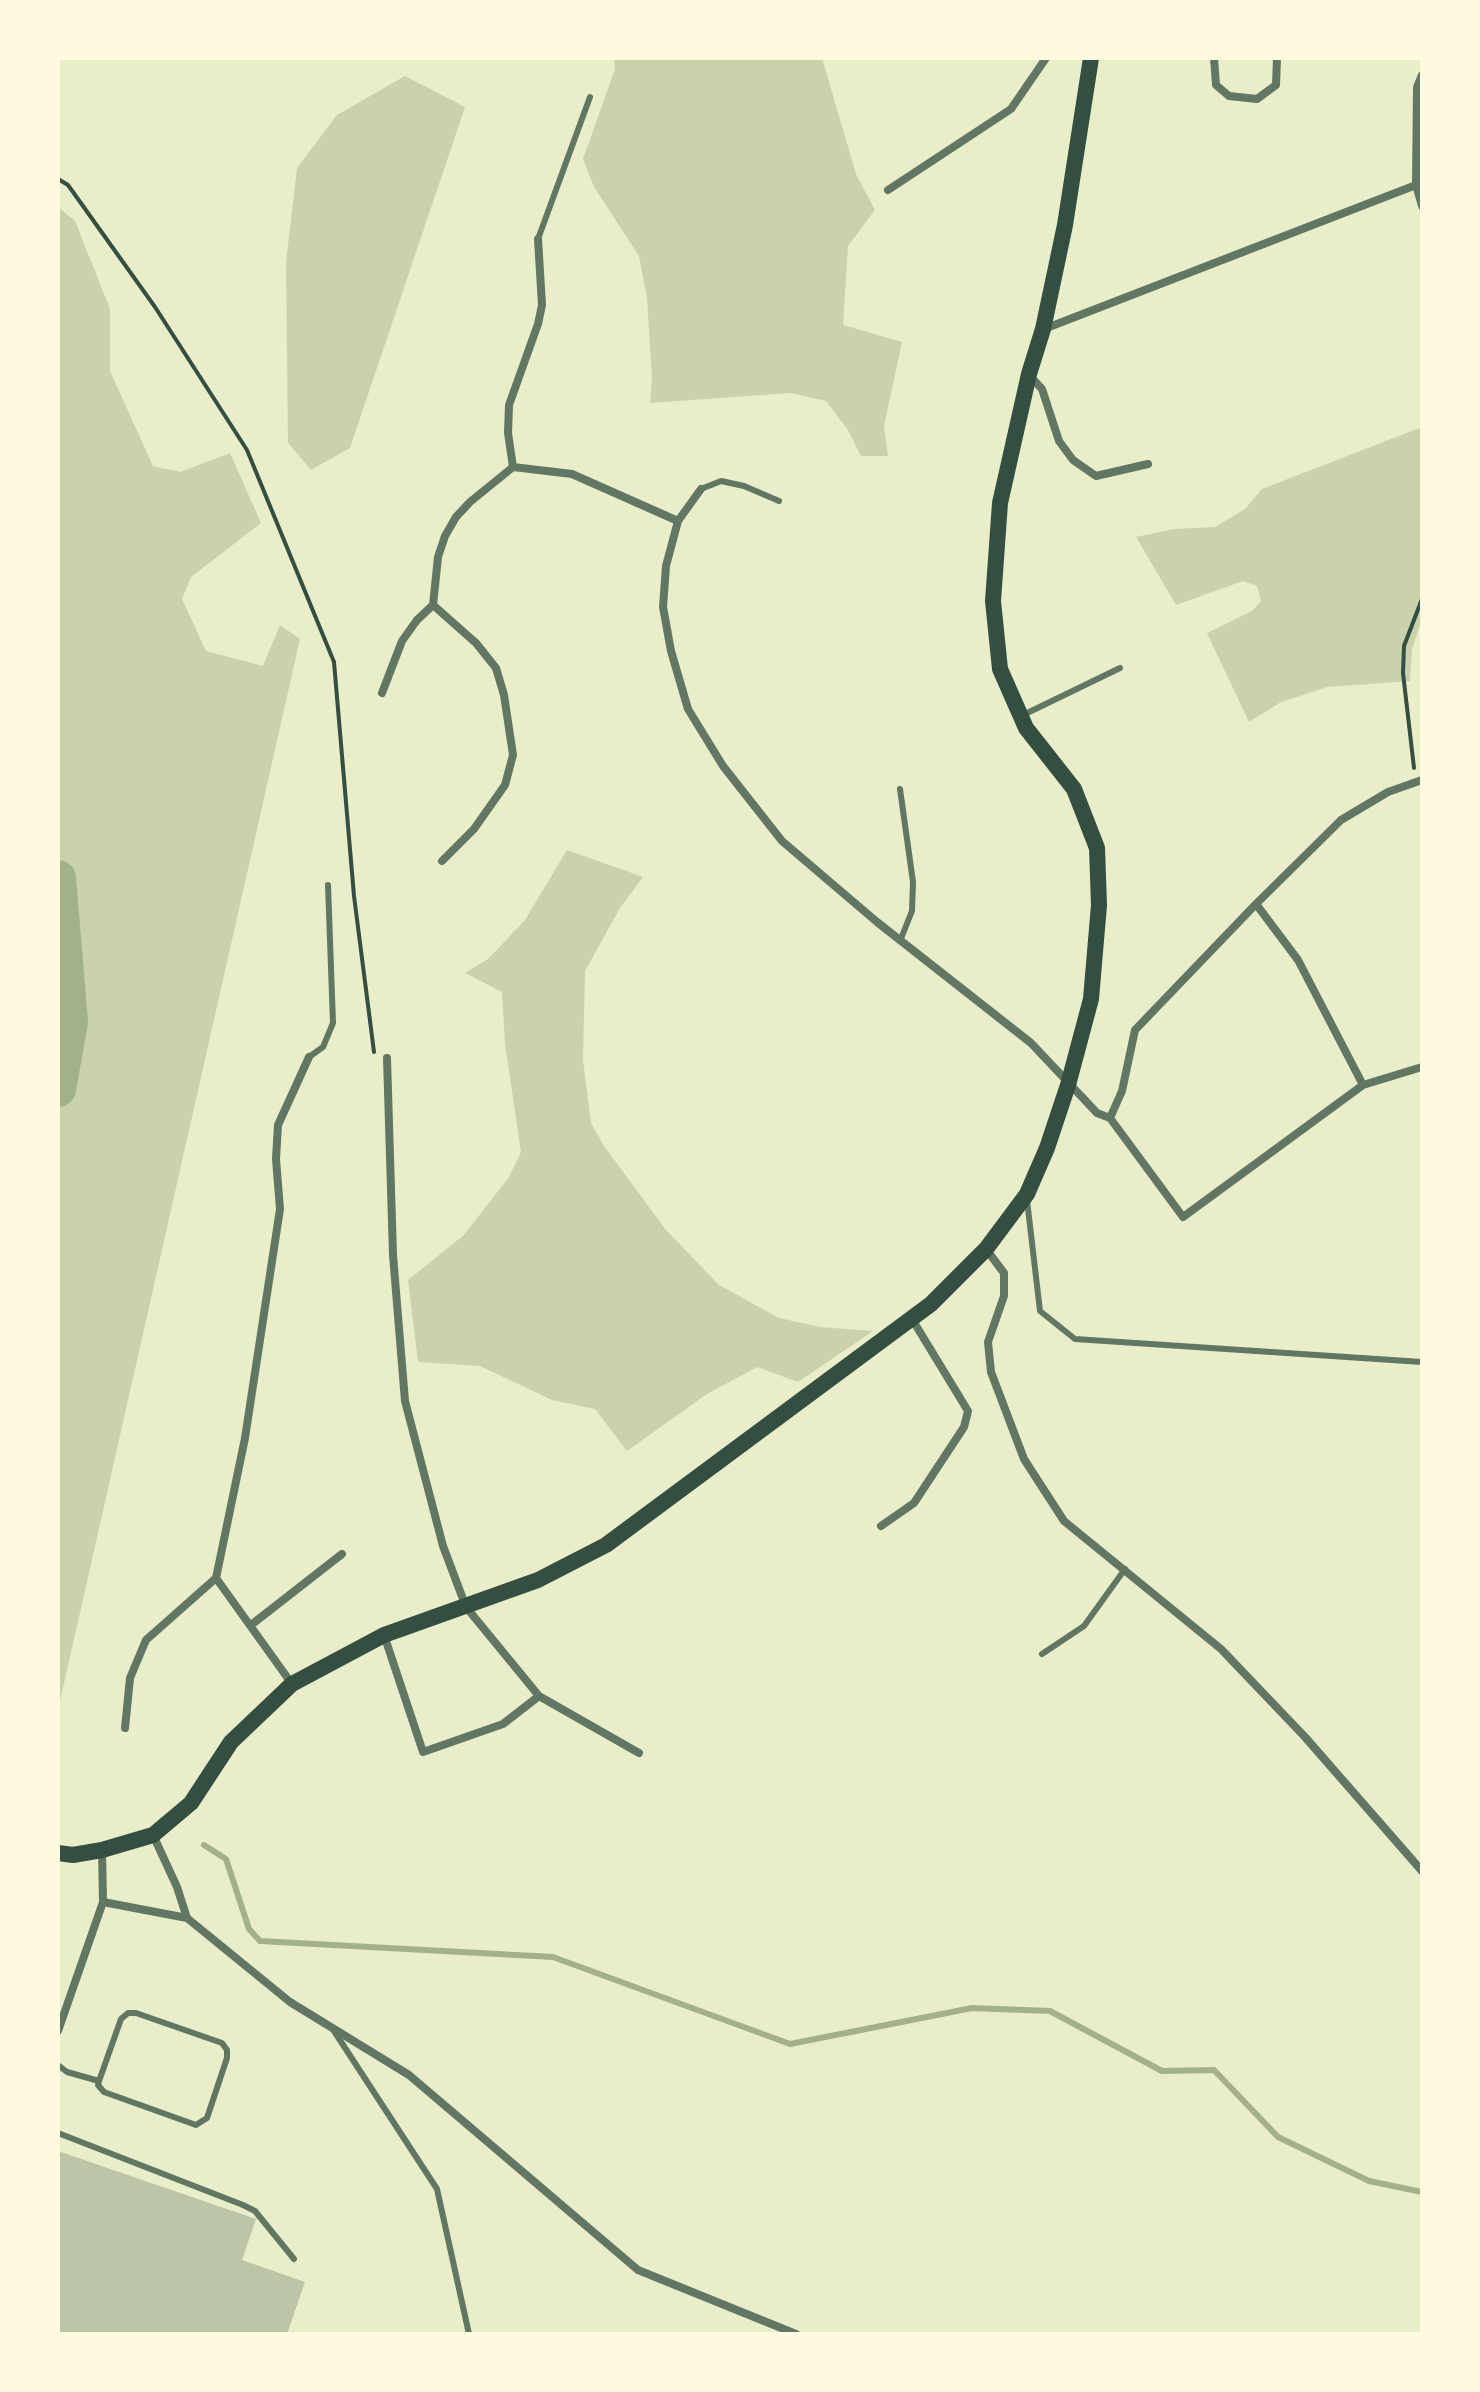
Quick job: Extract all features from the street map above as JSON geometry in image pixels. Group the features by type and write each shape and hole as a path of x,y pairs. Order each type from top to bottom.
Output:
{"main road":[{"path":"58,1853 73,1855 102,1850 153,1835 191,1803 231,1742 292,1684 384,1635 538,1580 606,1545 931,1304 986,1249 1027,1194 1047,1148 1068,1085 1091,999 1099,905 1097,848 1074,789 1026,728 1000,669 993,601 1000,503 1065,225 1091,58"}],"street":[{"path":"888,190 1011,109 1046,58"},
{"path":"1207,58 1214,58 1216,85 1229,96 1257,99 1276,85 1277,58"},
{"path":"1422,75 1417,87 1416,185 1422,206"},
{"path":"1043,329 1416,185"},
{"path":"513,467 508,433 509,405 542,305 538,239"},
{"path":"1029,374 1042,389 1059,441 1073,460 1096,476 1148,464"},
{"path":"382,693 402,641 433,605 438,557 456,517 513,467 572,474 678,521"},
{"path":"701,489 678,521 666,566 663,607 671,651 688,709 723,766 782,841 900,941 1031,1043 1097,1113 1110,1118 1183,1217 1363,1085 1422,1067"},
{"path":"433,605 476,643 496,668 506,705 513,755 505,785 498,796 474,829 442,861"},
{"path":"1110,1118 1122,1091 1135,1030 1341,820 1388,792 1419,781"},
{"path":"1256,904 1298,960 1363,1085"},
{"path":"125,1728 130,1678 146,1640 216,1578 245,1438 280,1209 276,1159 278,1125 309,1057"},
{"path":"387,1058 393,1255 405,1401 443,1546 466,1607 539,1696 639,1753"},
{"path":"986,1249 1004,1273 1004,1296 988,1342 991,1372 1024,1459 1064,1521 1221,1649 1305,1737 1422,1871"},
{"path":"881,1526 914,1503 964,1427 968,1411 912,1318"},
{"path":"251,1625 342,1554"},
{"path":"216,1578 292,1684"},
{"path":"384,1635 423,1752 503,1724 539,1696"},
{"path":"153,1835 177,1887 187,1918"},
{"path":"58,2031 103,1902 102,1850"},
{"path":"103,1902 187,1918 290,2002 409,2075 638,2270 796,2334"}],"lane":[{"path":"538,239 590,97"},
{"path":"701,489 721,481 744,486 779,501"},
{"path":"1021,716 1120,668"},
{"path":"900,789 913,882 912,911 900,941"},
{"path":"309,1057 323,1047 333,1023 328,885"},
{"path":"1027,1194 1040,1311 1075,1339 1422,1362"},
{"path":"1042,1654 1084,1626 1125,1569"},
{"path":"58,2065 67,2072 99,2081 104,2092 196,2125 207,2118 227,2050 222,2043 136,2013 128,2013 121,2019 99,2081"},
{"path":"332,2028 437,2189 469,2334"},
{"path":"58,2133 255,2211 294,2259"}],"path":[{"path":"58,179 68,185 155,307 247,450 334,662 354,896 374,1051 387,1058"},
{"path":"1419,781 1404,646 1422,599"}],"green space":[{"path":"614,58 822,58 856,174 875,210 848,246 843,325 902,342 884,426 888,456 861,456 848,430 826,401 790,393 650,403 652,378 647,298 639,256 594,187 583,159 615,69"},
{"path":"405,76 465,107 350,448 311,470 288,443 286,262 297,168 337,115"},
{"path":"58,207 75,221 110,309 110,371 153,466 180,472 230,453 261,523 191,577 182,599 206,651 263,666 280,625 300,639 58,1710"},
{"path":"1422,427 1422,619 1412,649 1410,681 1327,687 1281,702 1249,722 1207,633 1252,611 1261,601 1257,586 1243,581 1176,605 1136,537 1174,529 1215,527 1245,509 1262,489"},
{"path":"567,850 643,877 620,908 585,971 583,1060 591,1123 604,1146 666,1230 719,1285 779,1318 820,1327 873,1331 798,1382 757,1367 707,1394 627,1451 595,1409 552,1400 480,1366 418,1362 408,1280 464,1235 509,1177 521,1152 505,1044 502,992 465,973 488,959 525,920"}],"building":[{"path":"58,2151 256,2219 242,2260 305,2282 287,2334 58,2334"}],"waterway":[{"path":"58,878 70,1022 58,1089"},
{"path":"204,1845 226,1859 249,1929 260,1941 553,1957 790,2044 972,2008 1050,2011 1162,2071 1214,2070 1278,2137 1369,2181 1422,2192"}]}
